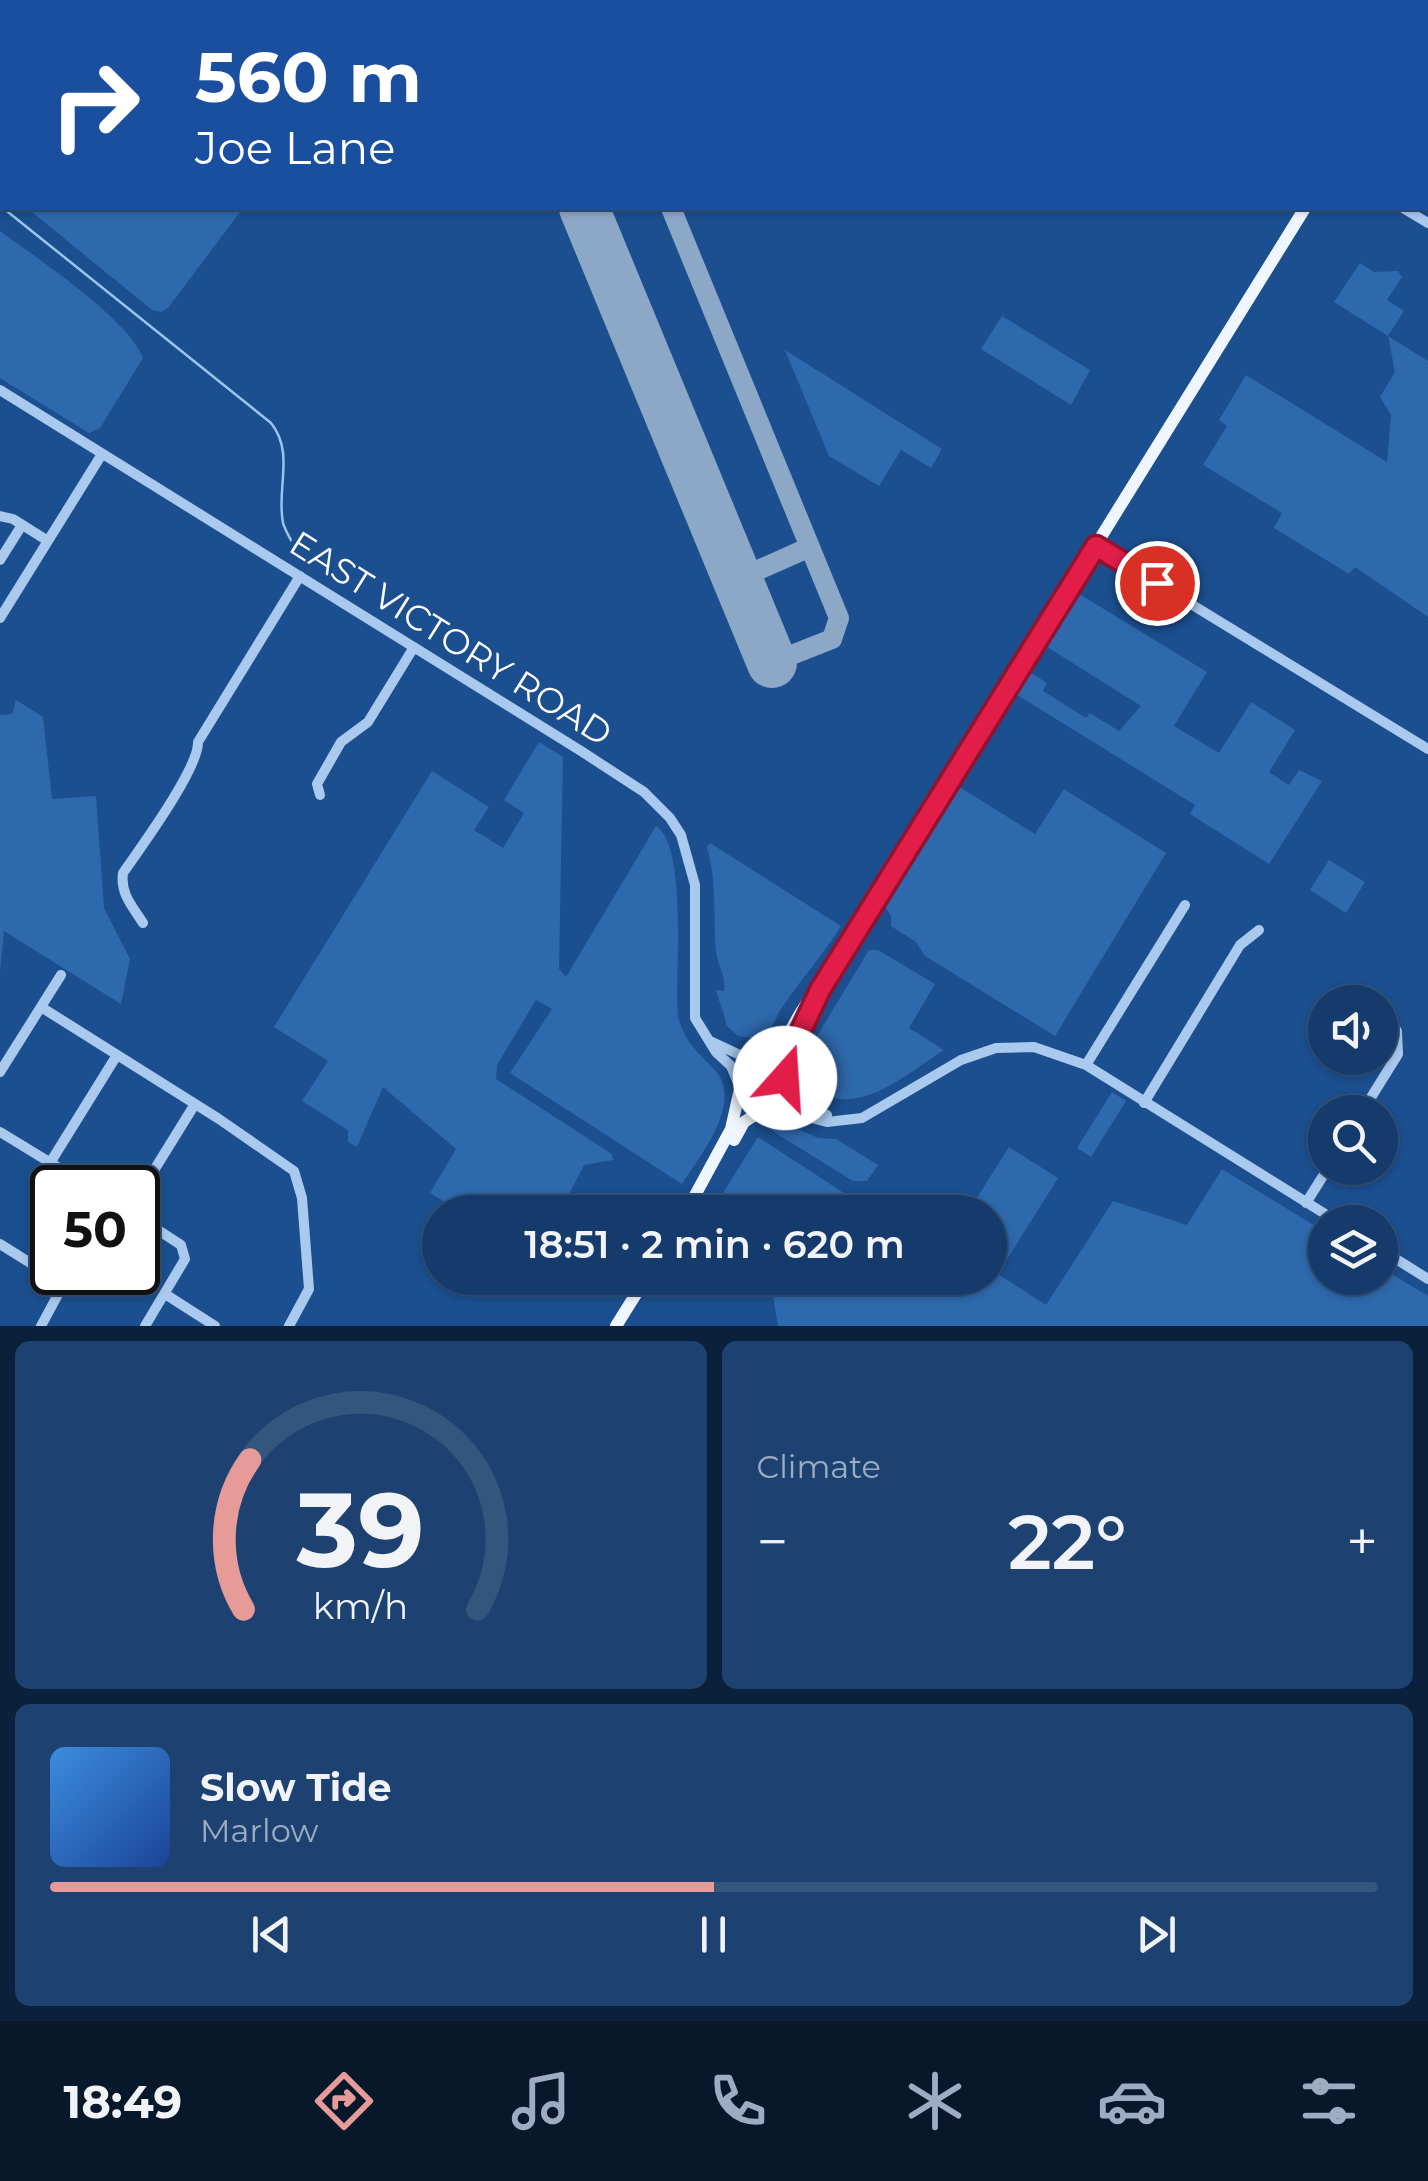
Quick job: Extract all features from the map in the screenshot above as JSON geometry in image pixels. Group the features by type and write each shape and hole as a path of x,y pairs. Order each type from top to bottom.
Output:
{"main road":[{"path":"706,1178 721,1163 744,1122 784,1097 790,1054 820,990 1303,210"},
{"path":"696,1195 735,1118 744,1071 782,1046 804,1006 820,990"},
{"path":"760,1062 778,1068 785,1081"},
{"path":"740,1089 748,1105 768,1109"},
{"path":"616,1326 635,1295"}],"street":[{"path":"1406,210 1428,223"},
{"name":"EAST VICTORY ROAD","path":"0,390 644,792 670,818 689,856 695,885 695,1018 731,1066 740,1089"},
{"path":"0,618 102,454"},
{"path":"0,516 48,542"},
{"path":"0,560 22,525"},
{"path":"1096,546 1428,749"},
{"path":"143,922 125,896 124,873 170,802 197,755 198,742 300,576"},
{"path":"320,795 318,784 341,742 362,730 414,646"},
{"path":"1086,1066 1185,905"},
{"path":"1144,1102 1240,945 1260,930"},
{"path":"0,1072 61,975"},
{"path":"41,1007 288,1165 299,1181 309,1289 288,1326"},
{"path":"709,1040 760,1062"},
{"path":"768,1109 827,1122 862,1118 880,1111 961,1060 996,1048 1034,1047 1086,1066 1309,1205"},
{"path":"50,1162 118,1055"},
{"path":"785,1081 798,1101 836,1121"},
{"path":"157,1165 195,1104"},
{"path":"0,1132 55,1165"},
{"path":"1306,1203 1317,1185"},
{"path":"146,1326 182,1266 184,1251 160,1231"},
{"path":"0,1244 66,1286 41,1326"},
{"path":"1398,1260 1428,1279"},
{"path":"165,1294 215,1326"}],"shaded area":[{"path":"29,210 242,210 168,308 161,312 152,310"},
{"path":"0,231 101,308 120,325 143,358 100,428 89,433 0,378"},
{"path":"1360,263 1374,272 1398,271 1402,277 1387,300 1404,311 1388,336 1334,302"},
{"path":"1002,316 1090,370 1071,405 981,349"},
{"path":"1388,336 1428,361 1428,617 1355,567 1349,574 1274,528 1282,513 1203,465 1227,426 1219,420 1246,375 1387,462 1391,415 1380,397 1395,372"},
{"path":"785,350 942,449 931,468 901,450 879,486 829,456"},
{"path":"1076,592 1207,672 1174,726 1219,753 1251,702 1295,730 1269,772 1289,785 1299,770 1322,781 1269,864 1190,814 1195,805 1014,693 1028,671 1047,683 1043,691 1086,718 1090,713 1119,731 1141,706 1044,645"},
{"path":"16,700 43,717 52,799 96,796 104,908 130,959 121,1004 4,931 0,972 0,715 12,714"},
{"path":"539,742 563,757 559,969 566,977 656,826 666,839 673,860 678,915 678,1017 688,1040 722,1082 725,1097 716,1128 682,1184 510,1073 552,1009 536,1000 497,1065 496,1079 612,1154 613,1160 584,1165 569,1195 433,1195 430,1193 456,1149 383,1087 357,1147 348,1142 348,1130 302,1101 328,1061 274,1027 432,771 489,807 474,830 503,848 524,813 504,800"},
{"path":"958,786 1035,834 1064,789 1166,853 1055,1036 925,956 916,942 891,926 891,916 884,905"},
{"path":"710,843 841,926 760,1039 738,1036 726,1025 716,990 724,991 724,986 716,952 707,847"},
{"path":"1329,860 1365,882 1346,913 1310,890"},
{"path":"869,950 878,950 935,984 909,1028 944,1050 879,1091 845,1099 827,1096 809,1087 805,1062"},
{"path":"1112,1092 1126,1101 1091,1157 1077,1148"},
{"path":"775,1126 836,1139 878,1165 867,1181 853,1181 769,1129"},
{"path":"758,1137 848,1195 722,1195"},
{"path":"1009,1147 1058,1178 1007,1260 1007,1195 979,1195"},
{"path":"1222,1169 1308,1222 1308,1295 1398,1295 1398,1278 1428,1296 1428,1326 778,1326 773,1295 1007,1295 1007,1280 1046,1305 1113,1201 1187,1225"}],"waterway":[{"path":"5,210 271,423 282,446 281,510 293,544"}],"taxiway":[{"path":"672,210 839,618 832,639 789,656 768,654"},
{"path":"738,579 810,547"}],"runway":[{"path":"585,210 772,663"}],"route":[{"path":"785,1078 790,1054 820,990 1096,546 1157,583"}]}
